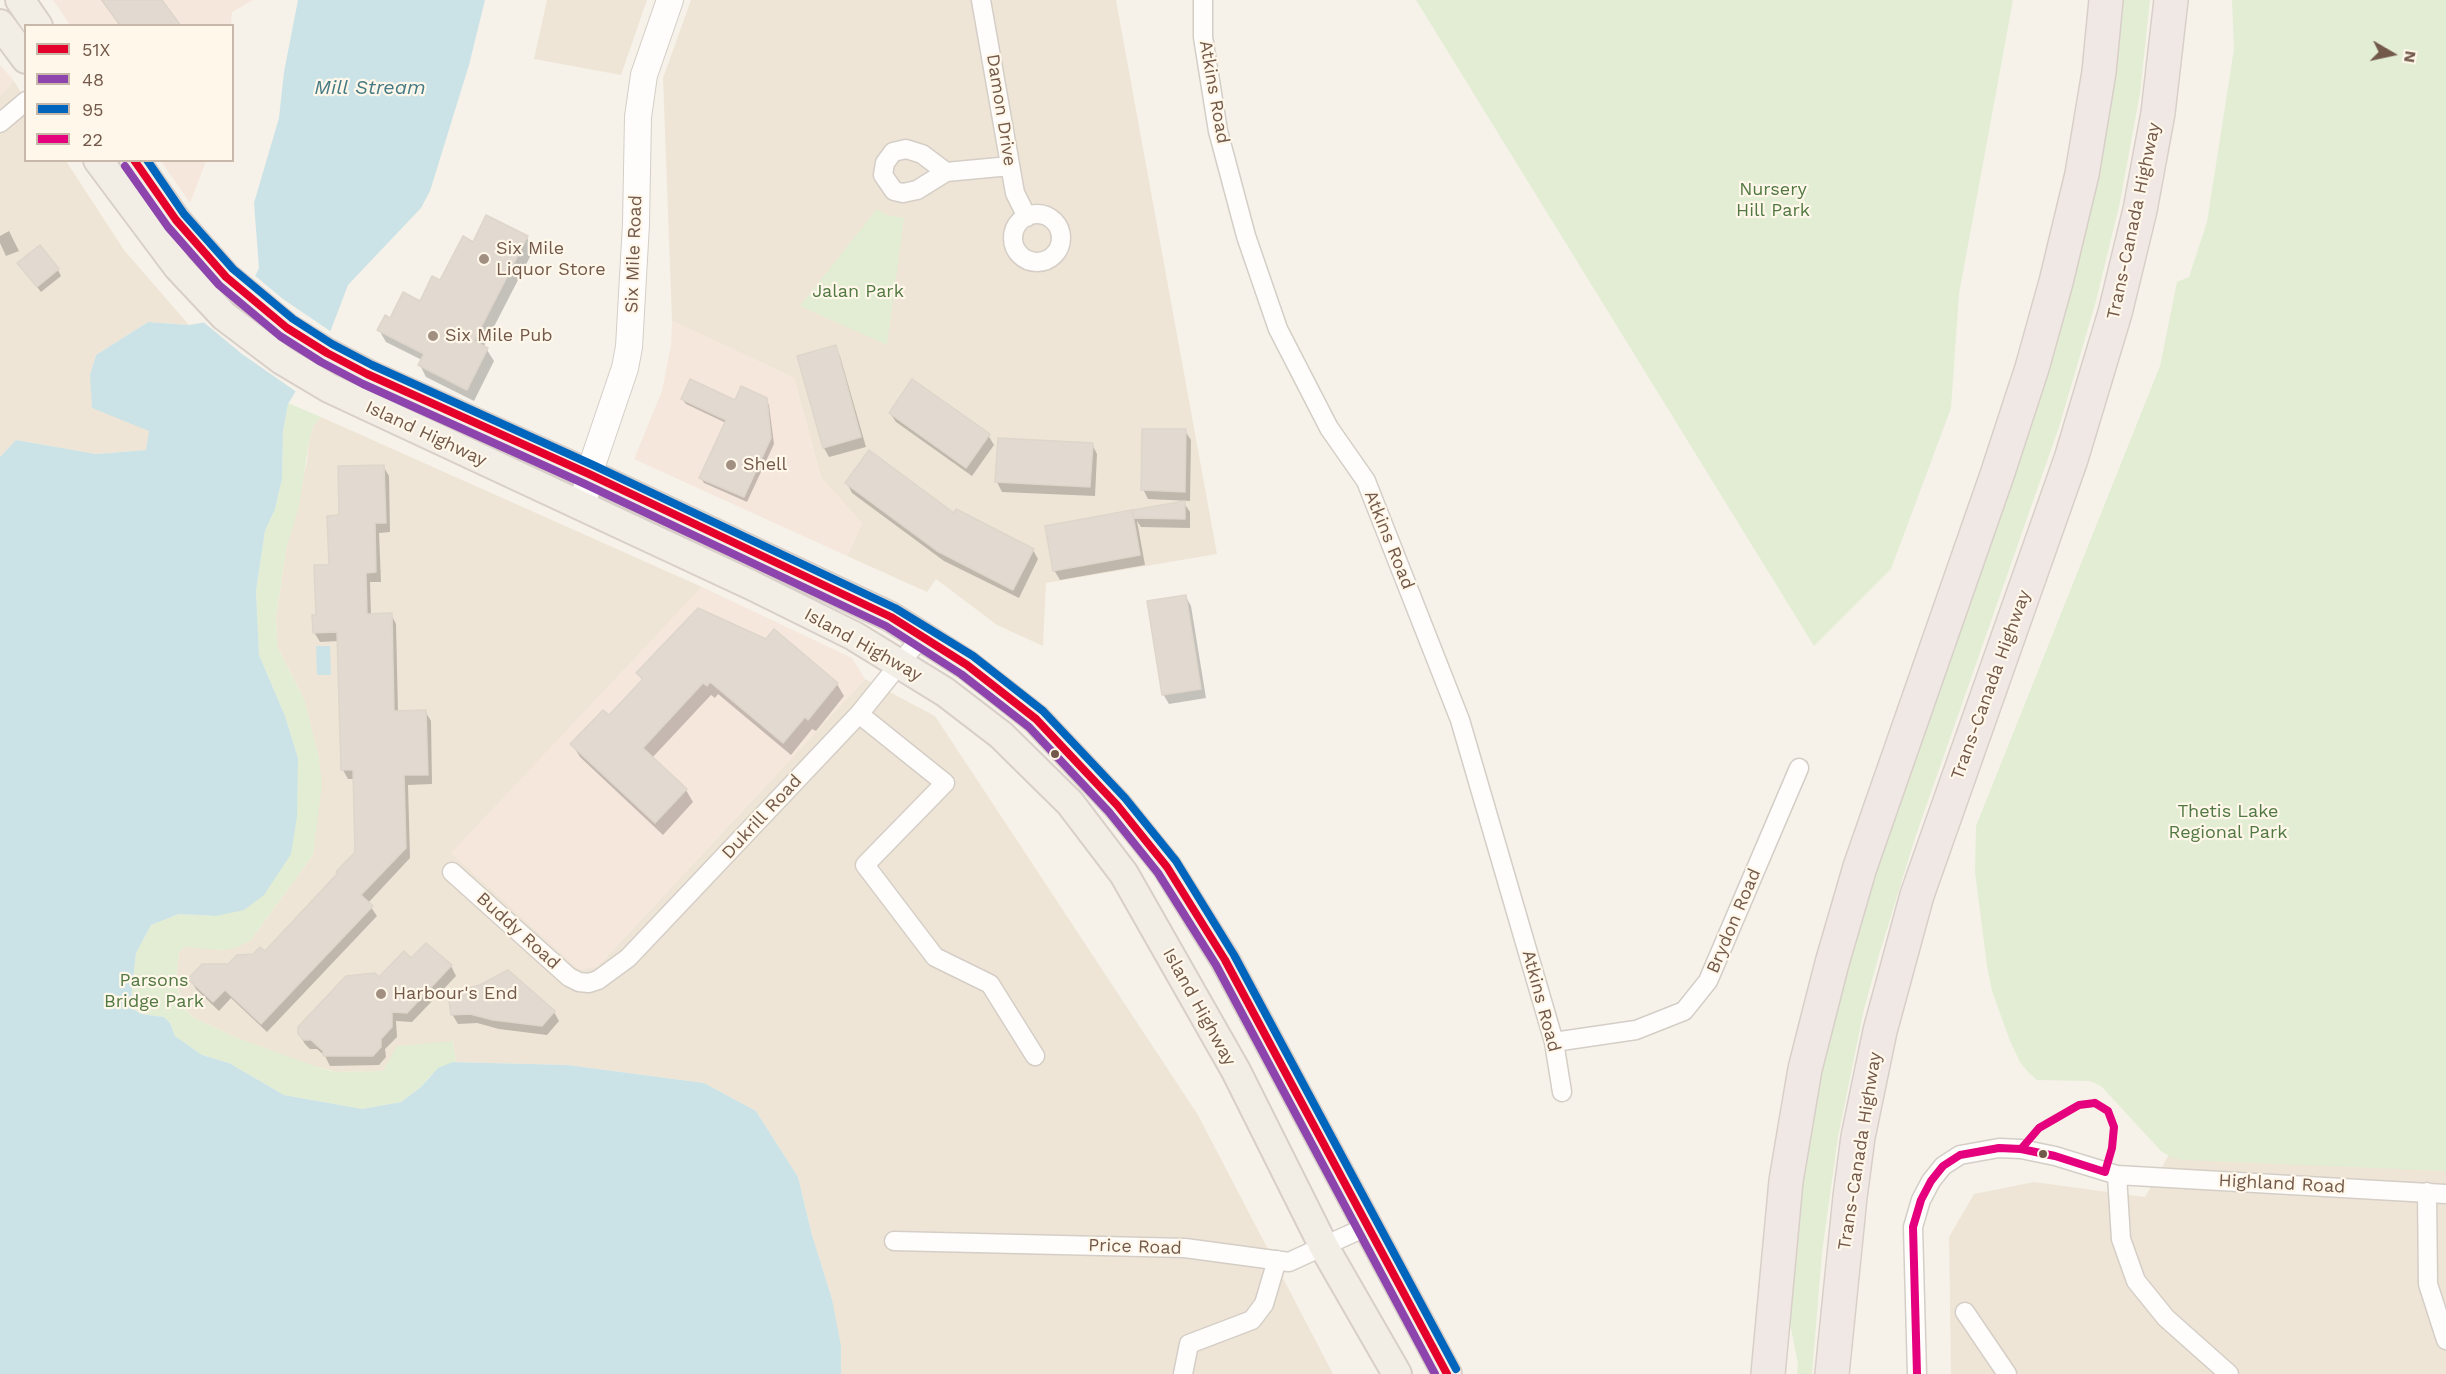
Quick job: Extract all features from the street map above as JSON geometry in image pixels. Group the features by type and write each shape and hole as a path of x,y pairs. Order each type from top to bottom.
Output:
{"highway":[{"path":"1768,1374 1786,1181 1805,1069 1860,867 1997,475 2056,282 2082,174 2099,72 2106,0"},
{"name":"Trans-Canada Highway","path":"1832,1374 1858,1137 1880,1031 1917,895 2071,459 2115,313 2140,210 2158,114 2171,0"}],"main road":[{"path":"20,0 38,24"},
{"name":"Six Mile Road","path":"583,507 589,474 625,368 629,347 636,224 638,117 644,75 670,0"},
{"path":"0,24 24,56"},
{"name":"Island Highway","path":"99,162 178,267 224,316 255,340 329,388 854,636 945,692 1001,735 1070,803 1124,874 1236,1071 1324,1247 1397,1374"},
{"name":"Island Highway","path":"135,162 199,248 250,299 287,328 327,353 367,374 589,474 838,591 922,636 967,665 1036,719 1117,805 1167,867 1225,960 1447,1374"}],"street":[{"name":"Damon Drive","path":"981,0 1015,193 1027,217"},
{"name":"Atkins Road","path":"1203,0 1203,37 1218,130 1250,246 1278,329 1329,428 1366,481 1460,720 1554,1042 1562,1092"},
{"path":"0,123 24,103"},
{"path":"946,172 1010,166"},
{"name":"Dukrill Road","path":"589,983 598,980 628,958 859,714 922,636"},
{"path":"859,714 945,783 865,865 935,957 990,984 1035,1056"},
{"name":"Brydon Road","path":"1554,1042 1636,1030 1684,1011 1708,981 1799,768"},
{"name":"Buddy Road","path":"452,872 569,977 579,982 589,983"},
{"name":"Highland Road","path":"1917,1374 1914,1227 1921,1200 1931,1181 1944,1166 1960,1155 1973,1151 2010,1149 2055,1156 2117,1175 2446,1194"},
{"path":"2117,1175 2121,1239 2136,1281 2166,1318 2229,1374"},
{"path":"2427,1192 2428,1284 2446,1340"},
{"name":"Price Road","path":"894,1240 1185,1248 1289,1262 1368,1226"},
{"path":"1183,1374 1189,1344 1252,1320 1264,1304 1277,1260"},
{"path":"1965,1312 2007,1374"}],"shaded area":[{"path":"53,0 253,0 232,12 231,24 69,24"},
{"path":"547,0 647,0 621,75 534,59"},
{"path":"691,0 1116,0 1217,554 1046,583 1043,646 997,625 936,579 927,592 847,556 862,523 821,478 794,378 672,321 663,78"},
{"path":"0,65 14,81 0,95"},
{"path":"14,81 24,97 24,162 67,162 124,250 189,325 148,322 96,355 90,375 150,431 146,450 96,454 16,440 0,457 0,95"},
{"path":"162,162 206,162 190,203"},
{"path":"672,321 794,378 821,478 862,523 847,556 634,459 662,391 671,345"},
{"path":"321,417 702,587 452,854 597,967 865,679 935,716 1198,1115 1333,1374 841,1374 832,1299 812,1235 798,1177 756,1111 704,1083 568,1065 456,1062 453,1042 383,1071 337,1072 309,1065 237,1038 194,1018 183,1007 176,980 179,952 184,947 225,950 250,941 313,855 319,759 304,699 277,646 276,617 286,550 307,461 309,441 313,426"},
{"path":"702,587 852,658 865,679 597,967 579,970 451,853"},
{"path":"2171,1151 2446,1159 2446,1374 1951,1374 1949,1237 1974,1194 2034,1182 2145,1197"}],"green space":[{"name":"Nursery Hill Park","path":"1416,0 2013,0 1959,294 1951,408 1891,569 1814,646"},
{"path":"2122,0 2150,0 2140,93 2120,202 2096,301 2059,427 1915,838 1864,1009 1838,1137 1822,1253 1812,1374 1797,1374 1798,1364 1789,1318 1803,1170 1830,1033 1865,902 2049,368 2073,280"},
{"name":"Thetis Lake Regional Park","path":"2232,0 2446,0 2446,1171 2172,1158 2161,1151 2101,1086 2090,1081 2037,1080 2028,1072 2020,1062 2010,1041 1992,991 1987,966 1975,872 1976,826 2160,366 2177,282 2189,277 2207,222 2234,49"},
{"name":"Jalan Park","path":"877,209 886,215 904,218 887,345 800,306"},
{"name":"Parsons Bridge Park","path":"288,403 321,417 313,426 309,441 299,506 286,550 276,617 277,646 304,699 319,759 322,784 313,855 250,941 225,950 184,947 179,952 176,980 182,1007 194,1018 237,1038 323,1069 337,1072 383,1071 397,1046 453,1041 456,1062 431,1075 421,1087 401,1102 362,1109 284,1095 229,1063 202,1055 175,1036 170,1023 164,1017 141,1014 130,1007 136,953 151,925 179,914 216,916 298,758 285,716 259,655 256,591 265,531 275,509 282,479 283,431"}],"water":[{"name":"Mill Stream","path":"298,0 485,0 469,65 430,191 421,208 348,285 329,335 288,404 283,431 282,479 275,509 265,531 256,591 259,655 285,716 298,758 297,816 291,854 264,895 244,910 216,916 179,914 151,925 136,953 130,1007 141,1014 164,1017 170,1023 175,1036 202,1055 229,1063 284,1095 362,1109 401,1102 421,1087 438,1068 453,1062 568,1065 704,1083 756,1111 798,1177 812,1235 832,1299 841,1346 841,1374 0,1374 0,457 16,440 96,454 146,450 149,431 92,408 90,375 96,355 148,322 189,325 207,322 250,287 259,268 254,203 279,118 284,72"},
{"path":"316,646 330,646 331,675 317,675"}],"pier":[{"path":"253,274 283,299 333,333 298,393 242,354 201,320 206,319 248,285"}],"building":[{"path":"102,0 162,0 180,24 120,24"},
{"name":"Six Mile Pub","path":"486,215 528,236 474,341 488,348 467,390 418,365 424,354 377,330 385,315 390,318 403,292 420,301 432,276 440,280 463,236 473,242"},
{"path":"40,245 59,269 37,287 17,263"},
{"path":"836,345 861,437 823,448 797,356"},
{"path":"690,379 735,400 741,386 767,398 771,438 744,497 699,478 726,420 681,399"},
{"path":"912,379 990,434 966,468 889,413"},
{"path":"1142,429 1186,429 1185,492 1141,490"},
{"path":"998,438 1093,443 1090,487 995,482"},
{"path":"869,450 954,513 956,509 1034,549 1013,590 937,551 845,483"},
{"path":"384,465 386,523 375,523 376,572 366,573 367,614 392,613 394,711 426,710 428,775 404,775 406,848 361,895 373,906 261,1024 225,990 213,1002 188,979 202,964 228,964 237,955 253,954 260,947 265,951 355,852 353,770 341,770 337,632 313,633 312,615 316,615 314,565 329,565 327,516 339,515 338,466"},
{"path":"1185,501 1185,519 1134,518 1133,510"},
{"path":"1132,510 1140,555 1053,571 1045,526"},
{"path":"1186,595 1201,689 1162,695 1147,601"},
{"path":"698,608 766,639 774,629 838,683 808,720 805,717 783,743 710,682 707,686 703,683 643,748 687,789 655,823 570,744 603,710 609,715 643,679 636,673"},
{"name":"Harbour's End","path":"426,943 452,965 407,1013 392,1012 392,1027 381,1039 381,1047 373,1056 323,1056 323,1051 311,1040 304,1040 298,1034 298,1027 346,976 375,973 379,977 404,951 411,958"},
{"path":"508,970 555,1011 542,1026 493,1020 470,1014 451,1015 448,993 480,985"}],"transit line":[{"name":"51X","path":"135,162 176,220 226,277 287,328 327,353 367,374 589,474 891,617 967,665 1036,719 1117,805 1167,867 1225,960 1447,1374"},
{"name":"95","path":"148,162 184,214 233,269 293,319 332,344 372,365 593,465 895,608 973,656 1043,711 1125,798 1176,861 1234,955 1456,1369"},
{"name":"48","path":"125,166 168,227 219,285 280,336 321,362 363,384 585,484 886,626 961,674 1029,727 1109,812 1158,873 1216,965 1435,1374"},
{"name":"22","path":"2095,1103 2108,1111 2114,1127 2112,1148 2105,1172 2055,1156 2021,1149 2039,1128 2079,1105 2095,1103"},
{"name":"22","path":"1917,1374 1913,1227 1921,1200 1931,1181 1943,1166 1960,1155 1999,1148 2021,1149"}],"place":[{"name":"Six Mile Liquor Store","path":"484,259"},
{"name":"Six Mile Pub","path":"433,336"},
{"name":"Shell","path":"731,465"},
{"name":"Harbour's End","path":"381,994"}]}
